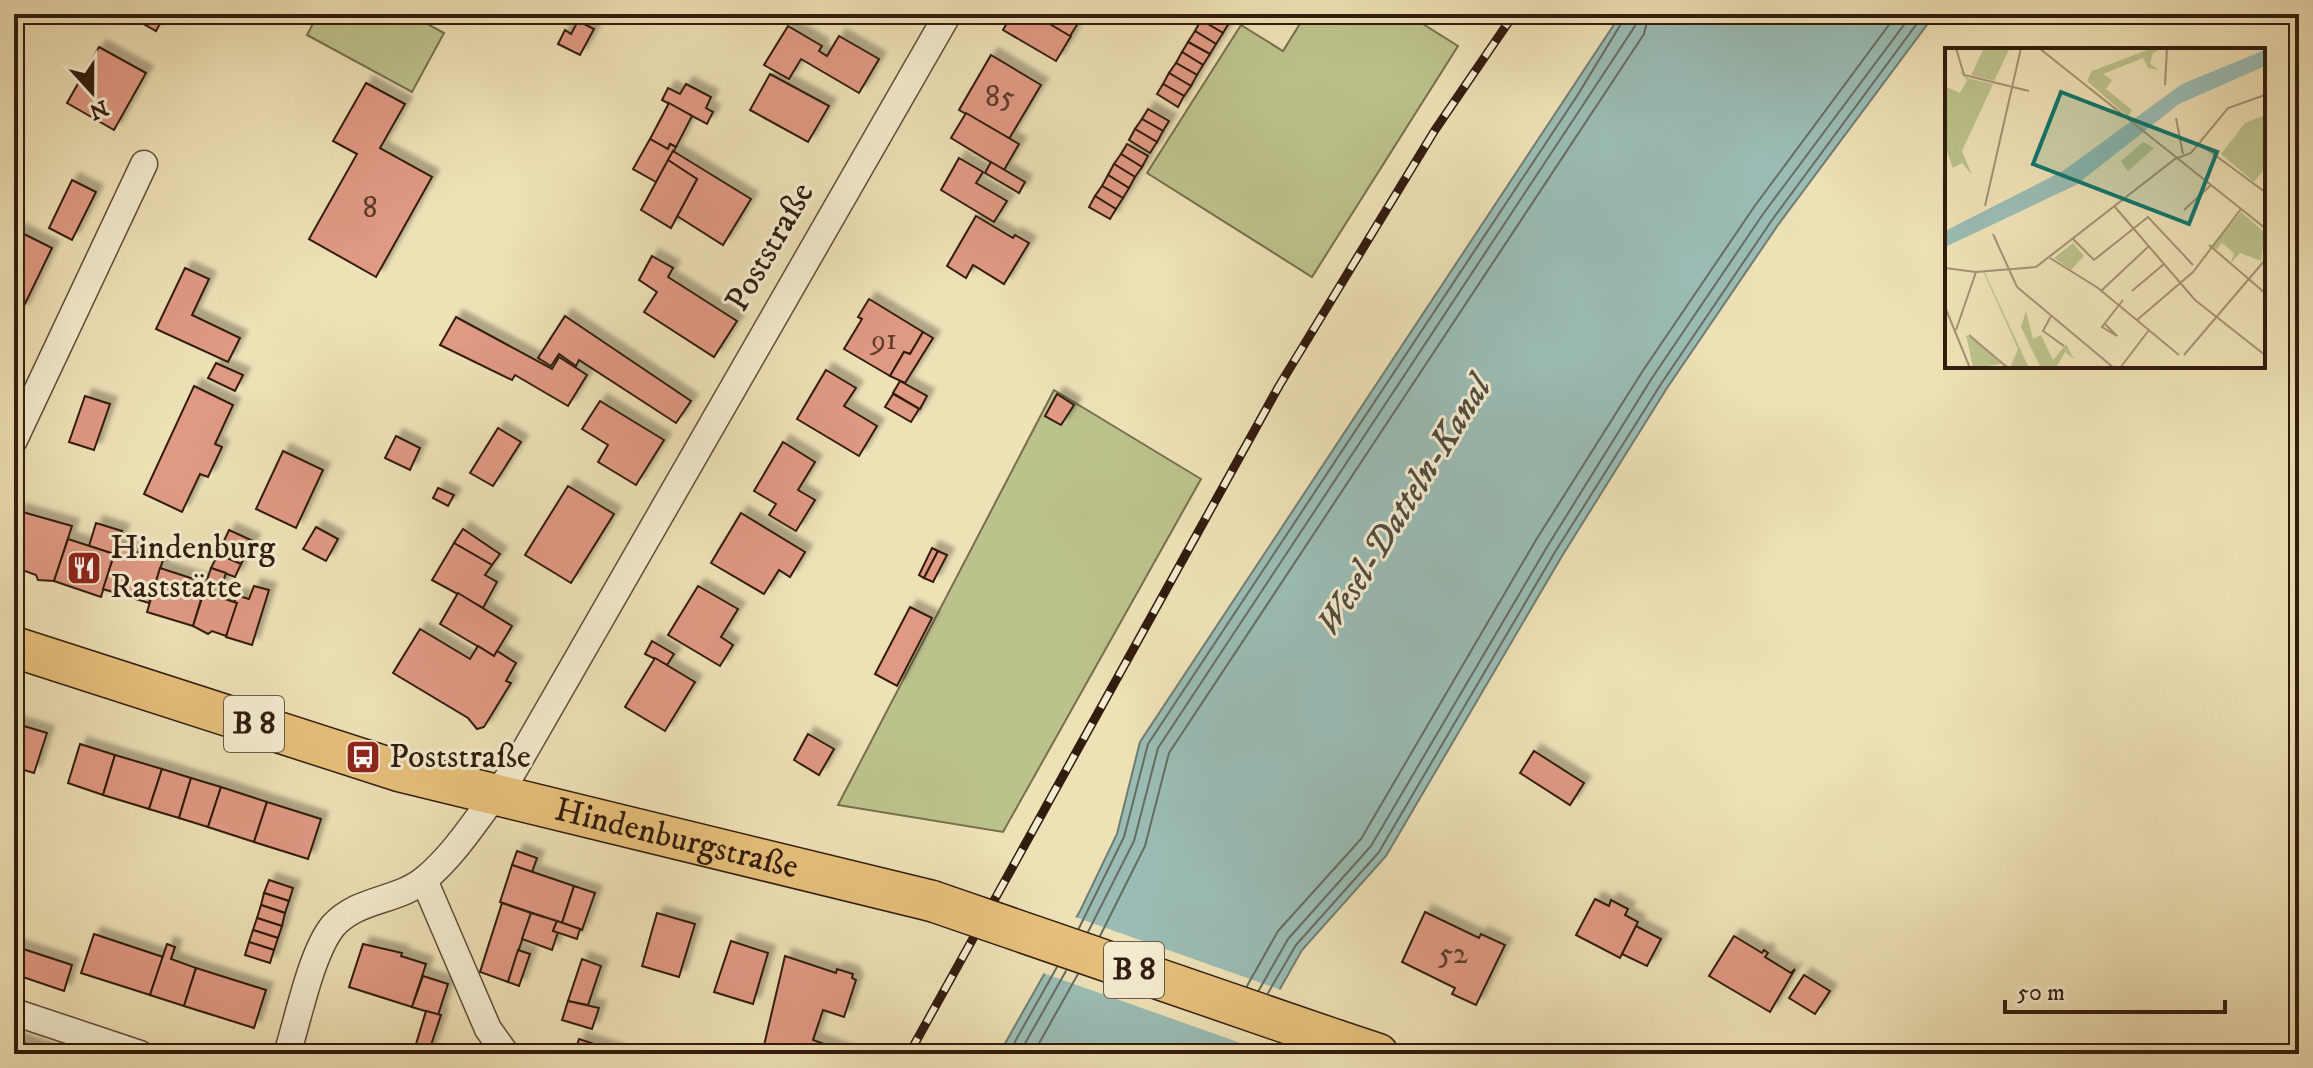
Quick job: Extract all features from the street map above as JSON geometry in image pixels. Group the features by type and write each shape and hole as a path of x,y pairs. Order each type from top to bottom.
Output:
{"main road":[{"name":"Hindenburgstraße","path":"14,647 399,771 932,901 1378,1054"}],"street":[{"name":"Poststraße","path":"287,1054 318,958 332,928 356,906 391,896 424,880 496,793 519,760 948,14"},
{"path":"14,440 144,164"},
{"path":"424,880 488,1029 506,1054"},
{"path":"14,1012 140,1054"}],"green space":[{"path":"318,14 409,14 444,33 412,92 307,35"},
{"path":"1306,14 1407,14 1458,46 1312,277 1147,173 1241,25 1283,51"},
{"path":"1054,390 1201,479 1003,832 838,805"}],"water":[{"name":"Wesel-Datteln-Kanal","path":"1621,14 1935,14 1778,225 1667,388 1562,556 1386,856 1302,950 1243,1054 999,1054 1080,911 1117,834 1140,742"}],"pier":[{"path":"1072,916 1284,991 1252,1047 1040,972"}],"building":[{"path":"126,14 165,14 156,31"},
{"path":"1012,14 1033,14 1071,36 1056,61 1003,30"},
{"path":"1033,14 1084,14 1070,36"},
{"path":"1205,14 1214,14 1229,23 1223,33 1201,20"},
{"path":"1201,20 1223,33 1216,44 1195,31"},
{"path":"578,21 594,29 580,55 558,44 565,30 571,34"},
{"path":"788,26 822,46 819,51 827,56 839,36 879,59 859,93 801,59 789,79 764,65"},
{"path":"1195,31 1216,44 1210,54 1188,42"},
{"path":"1188,42 1210,54 1203,65 1182,52"},
{"path":"99,47 146,73 114,130 67,103"},
{"path":"1182,52 1203,65 1197,75 1176,63"},
{"path":"991,55 1041,85 1009,139 959,110"},
{"path":"1176,63 1197,75 1191,86 1169,73"},
{"path":"1169,73 1191,86 1184,96 1163,84"},
{"path":"770,74 829,106 808,142 750,110"},
{"path":"366,83 405,104 380,148 432,177 376,277 309,239 357,154 333,141"},
{"path":"686,84 711,97 706,108 713,112 707,124 662,100 668,88 680,94"},
{"path":"1163,84 1184,96 1178,107 1157,94"},
{"path":"669,103 692,116 676,147 670,144 668,149 650,139"},
{"path":"1148,109 1169,121 1163,131 1142,119"},
{"path":"966,113 1019,144 1004,170 951,138"},
{"path":"1142,119 1163,131 1157,142 1135,129"},
{"path":"1135,129 1157,142 1150,153 1129,140"},
{"path":"650,139 668,149 670,144 676,147 656,182 633,169"},
{"path":"1127,144 1148,156 1142,167 1121,154"},
{"path":"673,151 751,199 723,245 677,216 697,179 668,160"},
{"path":"1121,154 1142,167 1135,177 1114,164"},
{"path":"959,158 983,172 976,183 1007,201 994,222 941,190"},
{"path":"668,160 697,179 671,228 641,210"},
{"path":"991,162 1025,182 1019,193 985,173"},
{"path":"1114,164 1135,177 1129,188 1108,175"},
{"path":"1108,175 1129,188 1123,198 1102,186"},
{"path":"72,180 96,192 72,240 49,228"},
{"path":"1102,186 1123,198 1116,209 1095,196"},
{"path":"1095,196 1116,209 1110,219 1089,207"},
{"path":"976,216 1013,238 1015,235 1029,243 1004,284 973,265 966,278 947,266"},
{"path":"16,230 52,248 22,310 14,306"},
{"path":"652,256 673,268 668,277 737,321 714,357 644,312 657,292 639,280"},
{"path":"185,268 209,279 192,315 240,338 228,362 156,329"},
{"path":"869,299 923,332 910,354 904,352 890,376 844,349 862,319 858,317"},
{"path":"565,316 691,401 676,423 579,360 576,366 559,354 551,366 538,358"},
{"path":"456,317 552,369 559,357 587,375 568,406 515,375 512,380 440,345"},
{"path":"923,332 933,338 905,383 890,376 904,352 910,354"},
{"path":"216,363 243,375 235,391 208,378"},
{"path":"826,370 856,388 844,406 877,426 859,456 797,419"},
{"path":"900,381 927,396 920,409 893,393"},
{"path":"194,386 233,405 215,444 222,447 208,477 200,474 182,512 144,494"},
{"path":"893,394 919,409 911,422 885,407"},
{"path":"1057,394 1074,405 1061,425 1045,416"},
{"path":"85,396 110,404 94,450 69,442"},
{"path":"600,401 664,440 636,485 598,462 608,445 582,429"},
{"path":"498,428 521,442 493,486 470,473"},
{"path":"396,436 420,448 410,470 385,458"},
{"path":"783,442 815,462 798,490 815,500 796,531 769,515 776,504 754,491"},
{"path":"283,451 323,470 296,528 256,509"},
{"path":"568,486 614,514 571,583 525,555"},
{"path":"438,488 454,495 448,506 433,498"},
{"path":"19,511 72,526 54,581 38,580 36,575 14,567 14,524"},
{"path":"741,513 805,552 790,577 779,570 764,594 711,563"},
{"path":"96,523 122,531 114,554 89,546"},
{"path":"316,527 338,539 326,561 303,549"},
{"path":"463,529 500,554 492,565 454,543"},
{"path":"229,530 253,541 241,564 218,554"},
{"name":"Hindenburg Raststätte","path":"68,539 114,554 101,597 54,581"},
{"path":"454,543 492,565 485,575 497,582 483,608 432,580"},
{"path":"117,546 163,560 149,603 103,589"},
{"path":"932,548 938,551 924,578 919,575"},
{"path":"938,551 947,555 933,582 924,578"},
{"path":"218,554 241,564 235,577 211,568"},
{"path":"160,568 206,583 193,626 147,612"},
{"path":"211,568 226,573 221,588 206,583"},
{"path":"254,586 269,590 252,645 226,637 236,595 249,599"},
{"path":"698,586 738,609 721,637 733,645 720,666 668,635"},
{"path":"204,592 237,603 226,636 212,631 208,634 193,626"},
{"path":"458,593 512,626 494,656 440,624"},
{"path":"910,607 932,618 897,686 875,674"},
{"path":"420,629 470,659 478,646 494,656 497,651 516,663 506,681 511,683 484,727 477,729 468,718 393,673"},
{"path":"652,641 674,654 667,665 645,654"},
{"path":"655,658 695,682 665,731 625,707"},
{"path":"14,723 47,733 34,773 14,767"},
{"path":"808,734 834,749 819,775 794,760"},
{"path":"80,744 115,755 103,795 68,783"},
{"path":"1534,751 1584,783 1570,805 1520,773"},
{"path":"115,755 162,769 149,809 103,795"},
{"path":"162,769 191,778 179,818 149,809"},
{"path":"191,778 221,787 208,827 179,818"},
{"path":"221,787 267,802 254,842 208,827"},
{"path":"267,802 321,819 308,859 254,842"},
{"path":"517,851 537,858 532,872 512,865"},
{"path":"512,865 574,886 562,923 500,902"},
{"path":"269,880 293,888 289,901 264,893"},
{"path":"574,886 595,893 582,930 562,923"},
{"path":"264,893 289,901 285,913 261,905"},
{"path":"1595,899 1609,906 1611,900 1628,909 1625,915 1638,922 1620,958 1576,935"},
{"path":"502,903 531,913 508,982 480,972"},
{"path":"261,905 285,913 282,926 257,918"},
{"path":"1425,912 1479,938 1481,934 1505,945 1476,1005 1452,994 1455,988 1402,962"},
{"path":"531,913 557,921 553,931 558,932 552,950 522,939"},
{"path":"657,913 695,924 679,977 642,966"},
{"path":"257,918 282,926 278,938 253,930"},
{"path":"557,921 580,929 577,939 553,931"},
{"path":"1636,926 1661,939 1647,966 1622,954"},
{"path":"253,930 278,938 274,950 249,942"},
{"path":"94,934 163,957 150,995 81,973"},
{"path":"1734,936 1762,953 1764,950 1768,953 1765,957 1791,973 1795,969 1770,1012 1709,976"},
{"path":"731,941 768,953 753,1004 714,992"},
{"path":"249,942 274,950 270,963 245,955"},
{"path":"167,944 175,947 171,959 196,968 184,1006 150,995"},
{"path":"363,944 402,953 401,956 426,964 412,1007 349,987"},
{"path":"14,946 72,965 64,991 14,974"},
{"path":"518,950 530,954 519,986 508,982"},
{"path":"785,956 836,973 837,969 853,974 852,978 856,980 844,1017 823,1010 813,1040 852,1054 762,1054"},
{"path":"582,959 601,966 588,1005 568,1001"},
{"path":"196,968 266,990 254,1028 184,1006"},
{"path":"1804,975 1830,991 1815,1014 1789,998"},
{"path":"423,976 448,984 438,1015 412,1007"},
{"path":"568,1001 599,1008 592,1029 562,1020"},
{"path":"426,1011 441,1015 428,1054 413,1054"},
{"path":"579,1039 618,1052 574,1054"},
{"path":"14,1040 57,1054 14,1054"}],"railway":[{"path":"909,1054 1279,386 1435,130 1514,14"}],"place":[{"name":"Hindenburg Raststätte","path":"84,568"},
{"name":"Poststraße","path":"363,757"}]}
